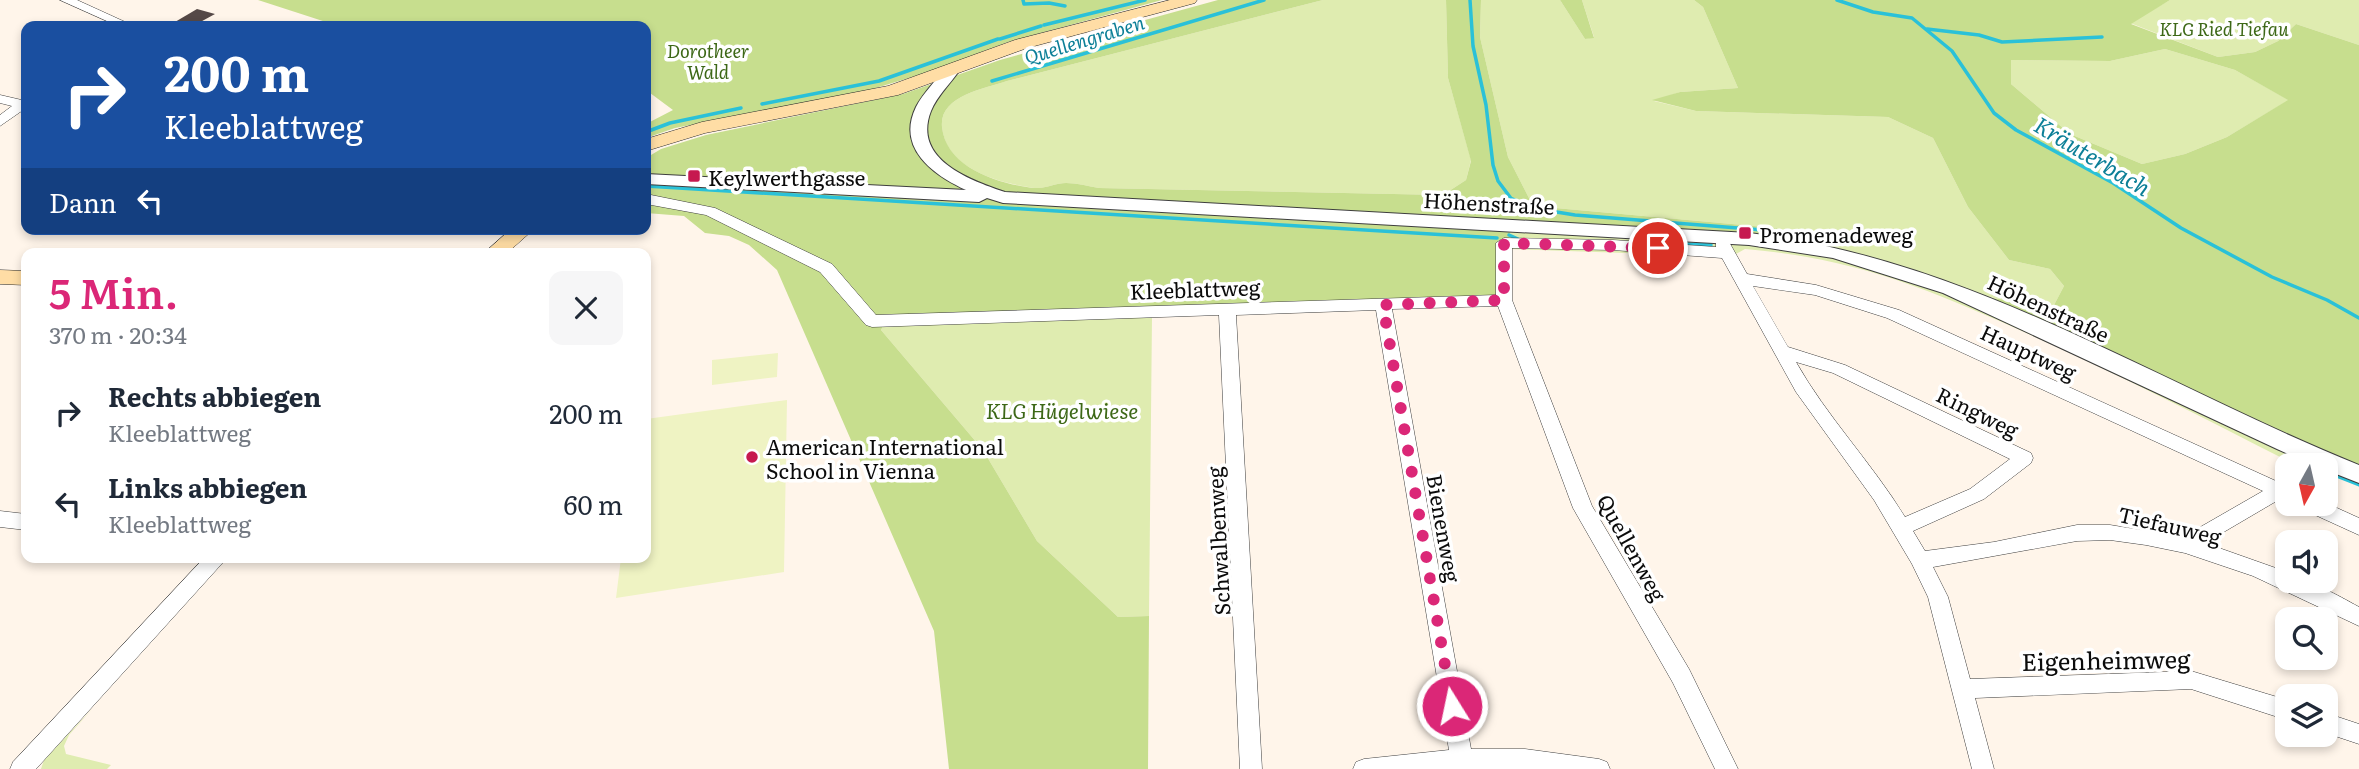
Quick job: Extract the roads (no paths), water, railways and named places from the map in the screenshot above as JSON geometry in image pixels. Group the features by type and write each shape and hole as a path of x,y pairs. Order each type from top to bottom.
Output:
{"main road":[{"path":"651,143 702,128 871,97 951,71 1021,44 1189,0"},
{"path":"500,248 517,235"},
{"path":"0,277 21,278"}],"street":[{"path":"66,0 116,21"},
{"name":"Höhenstraße","path":"951,71 931,95 921,115 918,127 922,145 946,174 967,185 1003,197 1521,226 1723,245 1782,242 1825,249 1879,262 1980,299 2296,448 2359,474"},
{"path":"0,101 21,104"},
{"path":"0,122 21,108"},
{"path":"651,179 1003,197"},
{"name":"Kleeblattweg","path":"651,200 710,211 826,268 872,321 1504,300"},
{"path":"1504,300 1504,243 1723,245 1802,388 1902,527 1938,597 1983,769"},
{"name":"Hauptweg","path":"1742,279 1816,290 1893,314 2275,489"},
{"name":"Quellenweg","path":"1504,300 1587,519 1681,676 1727,769"},
{"name":"Bienenweg","path":"1383,305 1462,759"},
{"name":"Schwalbenweg","path":"1227,310 1251,769"},
{"name":"Ringweg","path":"1782,351 1839,369 2024,458 1977,494 1902,527"},
{"path":"2183,546 2275,497"},
{"path":"2335,516 2359,527"},
{"path":"0,519 21,522"},
{"name":"Tiefauweg","path":"1920,561 2075,533 2102,532 2137,536 2183,546 2249,566 2359,617"},
{"path":"21,769 212,563"},
{"name":"Eigenheimweg","path":"1963,689 2191,680 2275,706"},
{"path":"2338,727 2359,734"},
{"path":"1364,769 1462,759 1525,759 1599,769"}],"waterway":[{"path":"1023,0 1024,4 1049,3 1065,6"},
{"path":"1044,25 1145,0"},
{"name":"Quellengraben","path":"992,81 1264,0"},
{"path":"1470,0 1473,46 1486,105 1493,165 1498,181 1513,201"},
{"name":"Kräuterbach","path":"1837,0 1873,12 1912,18 1952,51 1994,113 2016,130 2113,183 2181,228 2272,277 2327,300 2359,318"},
{"path":"1000,39 1041,26"},
{"path":"1927,29 1979,35 2002,42 2102,37"},
{"path":"762,104 879,81 998,39"},
{"path":"651,130 670,123 741,108"},
{"path":"651,186 1497,238"},
{"path":"1512,199 1538,209 1575,215 1763,230"},
{"path":"1509,235 1518,239"},
{"path":"1660,243 1711,245"},
{"path":"2338,476 2359,484"}],"place":[{"name":"Keylwerthgasse","path":"694,176"},
{"name":"Promenadeweg","path":"1745,233"},
{"name":"American International School in Vienna","path":"752,457"}],"park label":[{"name":"KLG Ried Tiefau","path":"2224,28"},
{"name":"Dorotheer Wald","path":"708,60"},
{"name":"KLG Hügelwiese","path":"1062,409"}]}
